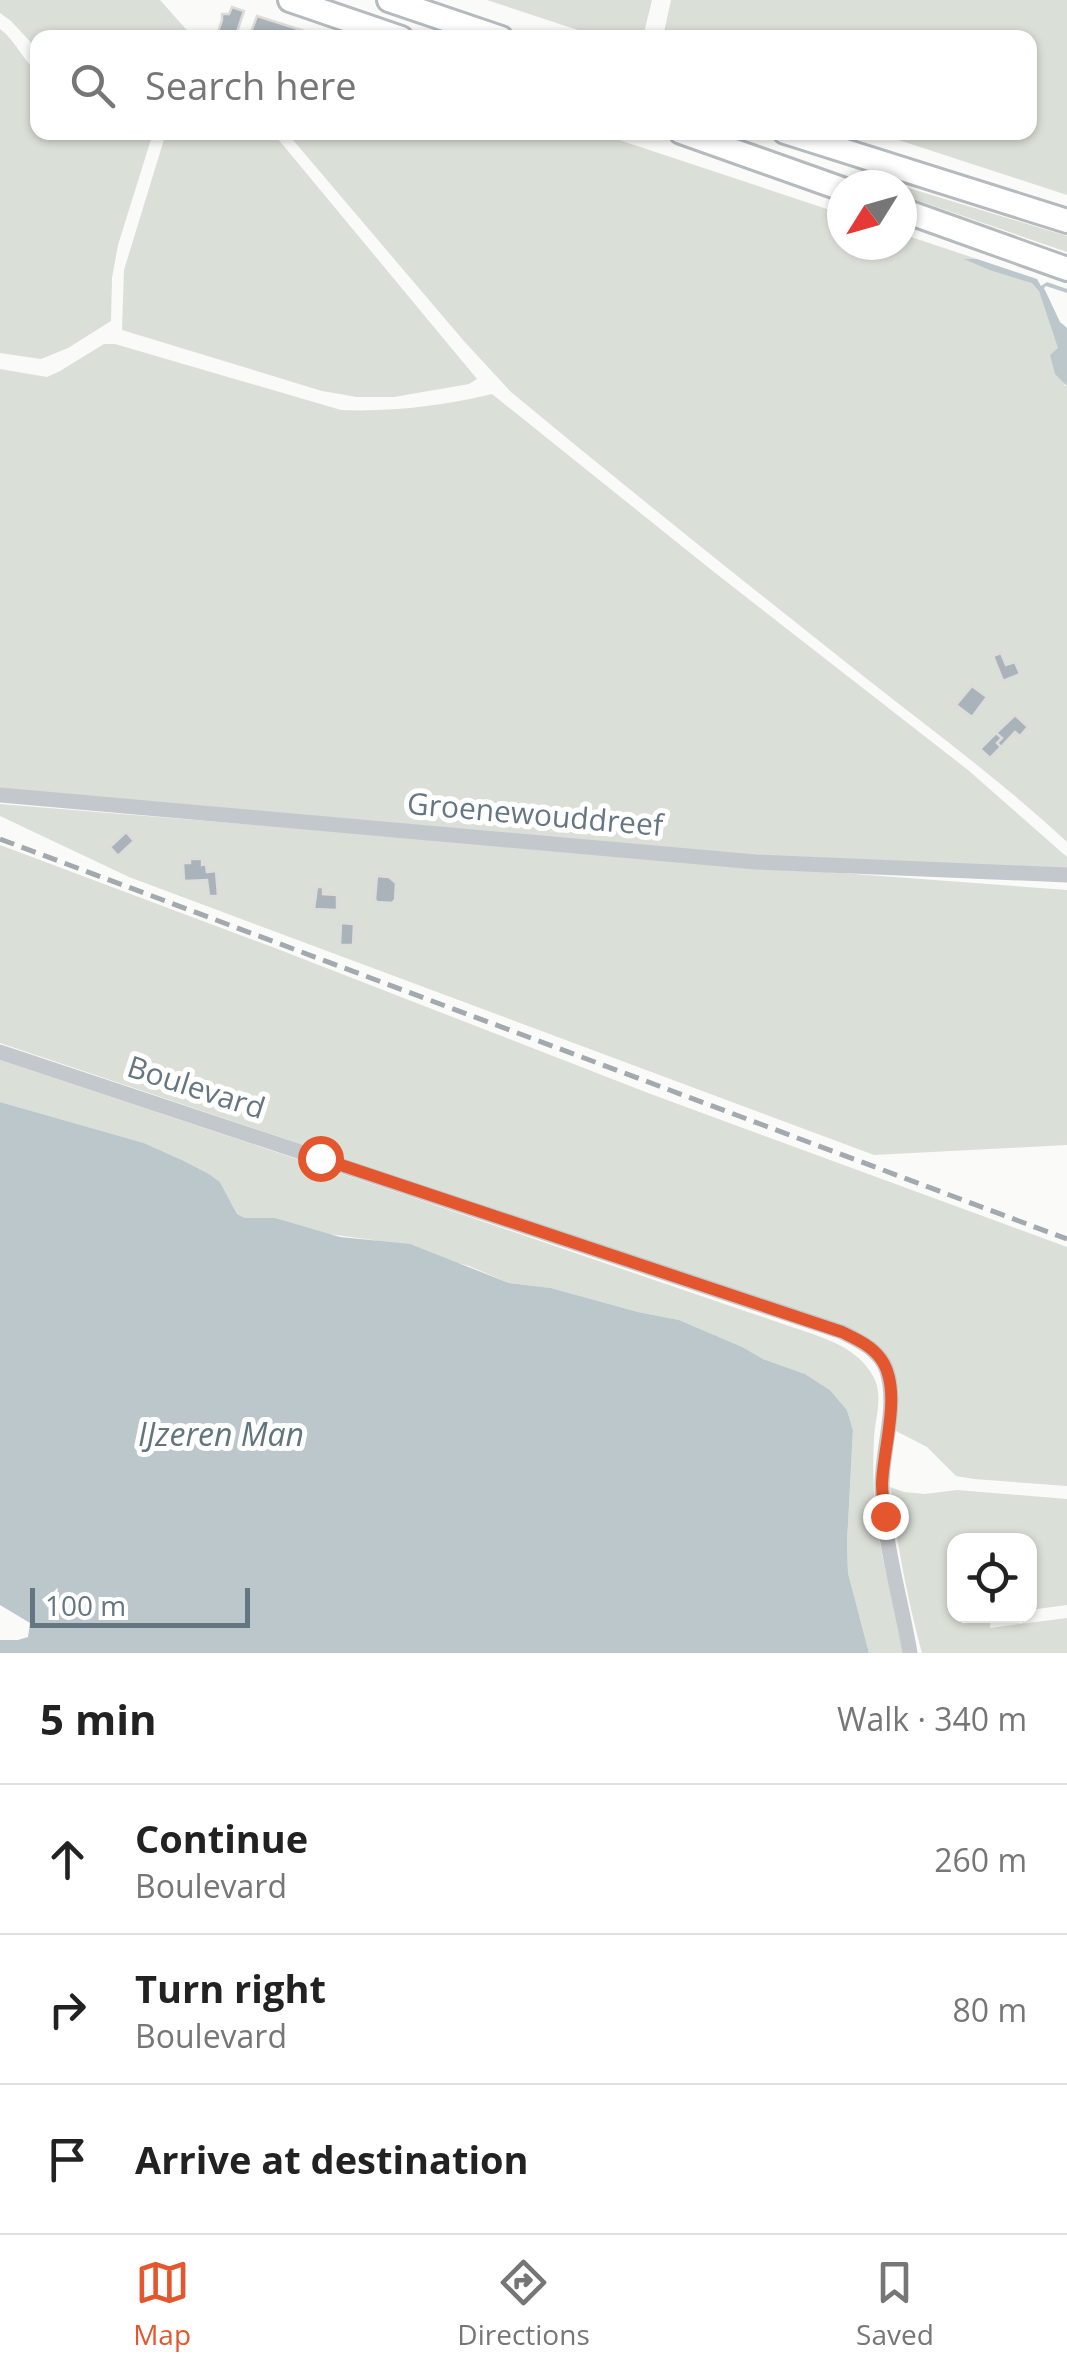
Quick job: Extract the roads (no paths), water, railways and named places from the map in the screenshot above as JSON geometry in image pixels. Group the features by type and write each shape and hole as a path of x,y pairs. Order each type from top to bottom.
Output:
{"main road":[{"path":"290,0 378,30"},
{"path":"389,0 477,30"},
{"path":"704,140 827,184"},
{"path":"810,140 1067,221"},
{"path":"917,215 1067,270"}],"street":[{"name":"Groenewouddreef","path":"0,794 756,862 1067,874"},
{"name":"Boulevard","path":"0,1052 842,1332 866,1344 882,1360 889,1383 891,1402 882,1484 910,1653"}],"water":[{"path":"964,259 977,259 1037,279 1041,286 1047,282 1067,289 1067,293 1044,288 1060,322 1067,328 1067,386 1055,374 1050,355 1058,348 1039,291 1032,283"},
{"name":"IJzeren Man","path":"0,1102 144,1143 182,1160 220,1182 237,1214 245,1218 275,1218 340,1237 410,1244 509,1283 551,1288 679,1320 805,1374 830,1390 847,1410 853,1430 848,1573 869,1653 0,1653 0,1640 28,1637 30,1623 0,1605"}],"railway":[{"path":"0,839 1067,1239"}]}
